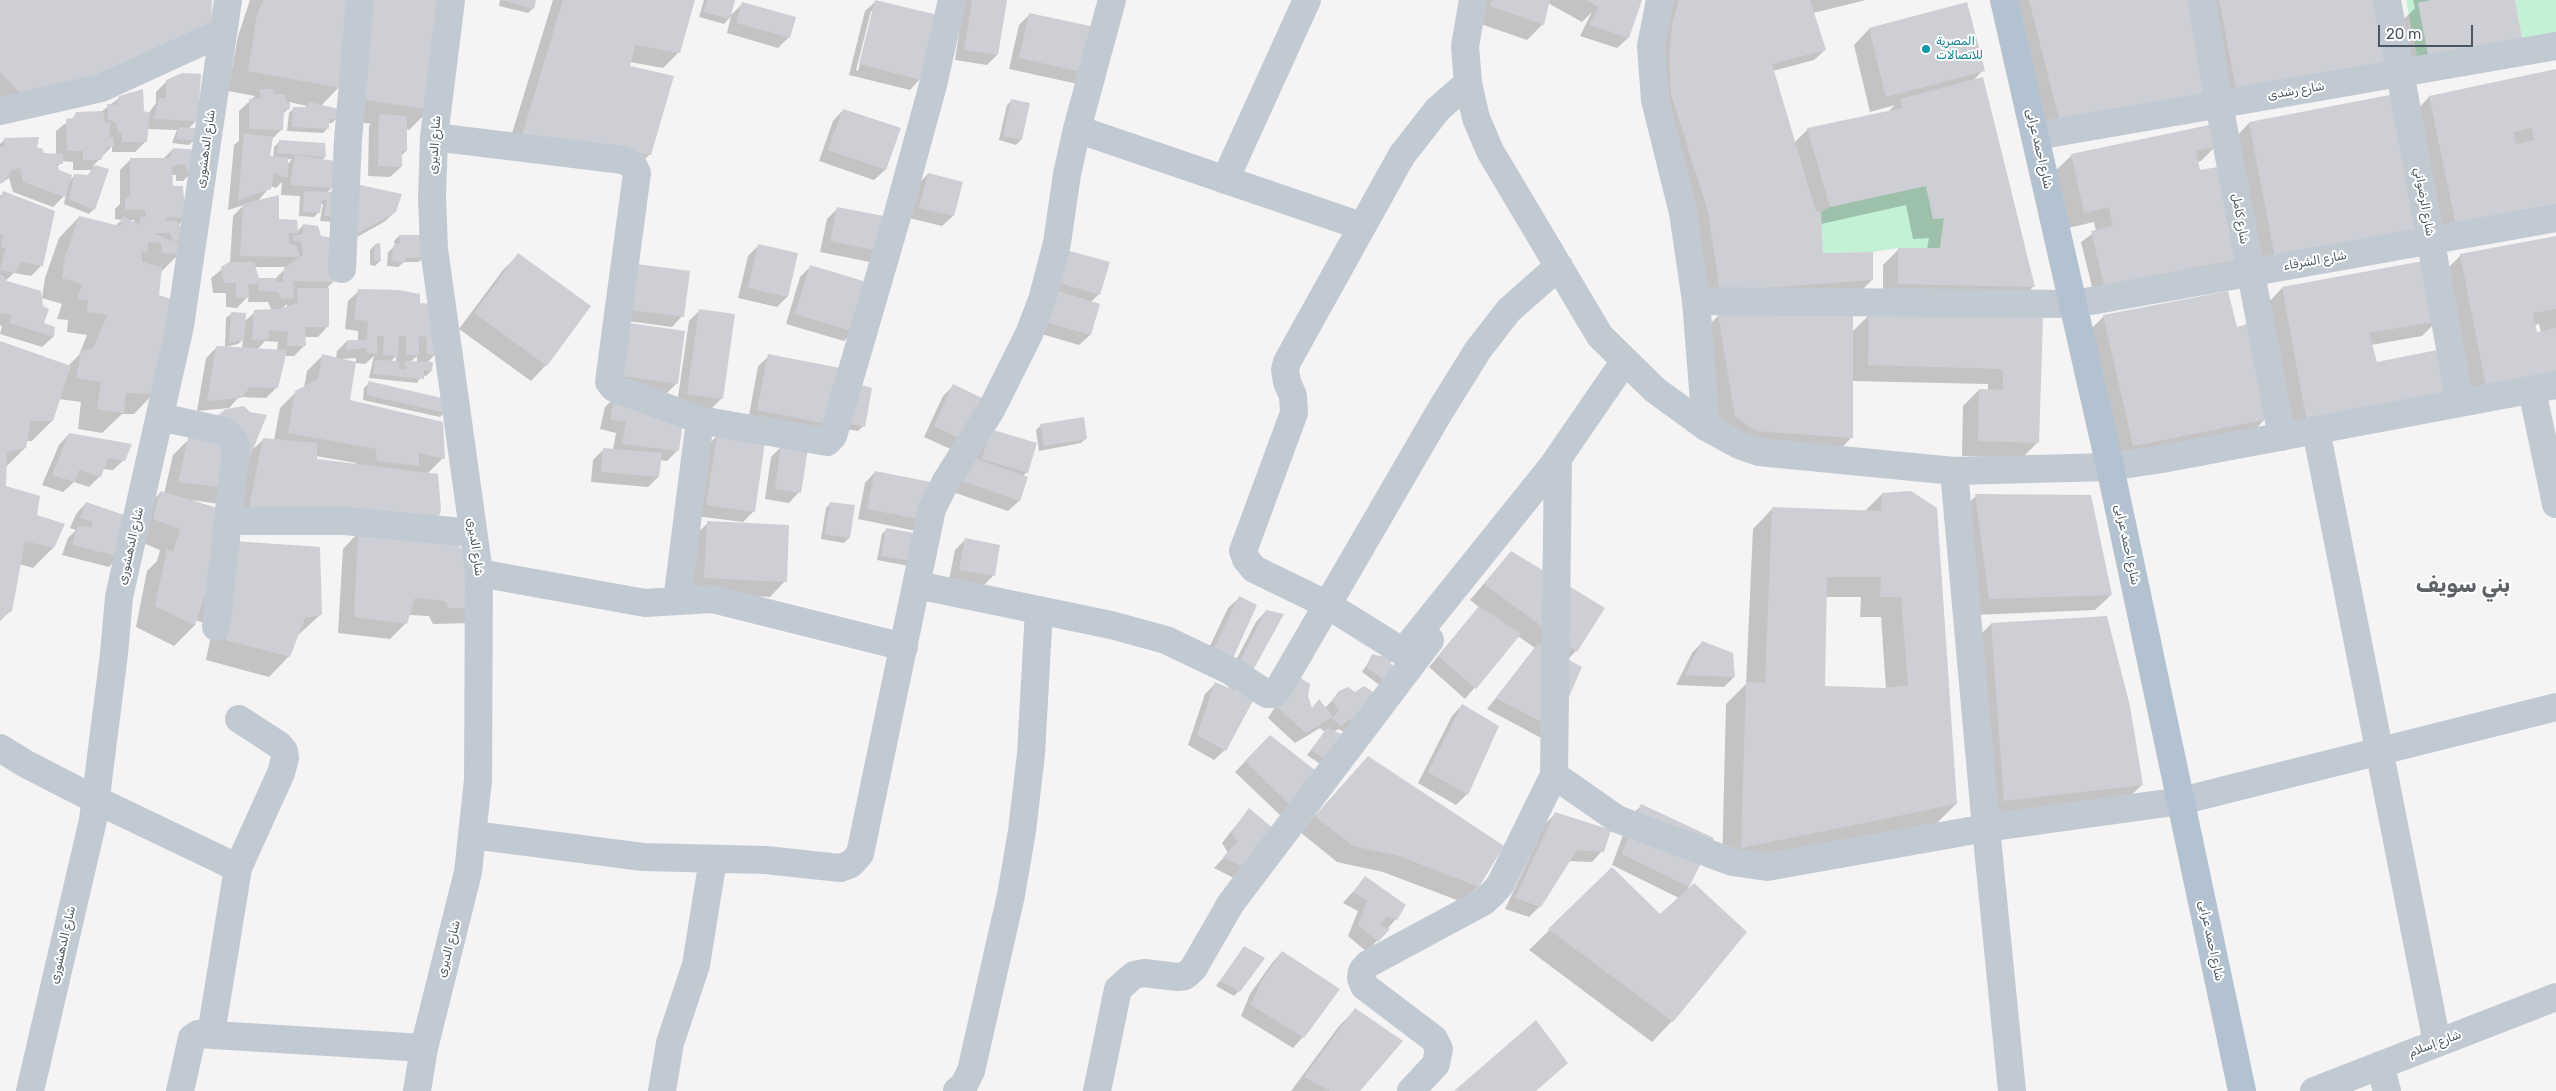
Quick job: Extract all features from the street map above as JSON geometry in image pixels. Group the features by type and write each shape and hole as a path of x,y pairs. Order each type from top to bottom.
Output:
{"main road":[{"name":"شارع احمد عرابى","path":"2004,0 2110,467 2242,1091"}],"street":[{"name":"شارع الدهشورى","path":"30,1091 96,800 119,597 180,326 228,0"},
{"path":"342,269 348,140 360,0"},
{"name":"شارع الديرى","path":"418,1091 424,1048 460,908 473,835 478,780 479,572 434,249 432,197 434,137 451,0"},
{"path":"434,137 623,160 633,165 637,173 609,382 614,388 700,420 822,442 831,440 834,436 933,85 952,0"},
{"path":"473,835 643,857 766,860 840,868 851,864 860,854 932,509 946,481 991,410 1029,334 1042,300 1057,243 1067,174 1077,129 1112,0"},
{"path":"1225,180 1307,0"},
{"path":"1473,0 1465,46 1468,83 1476,118 1490,151 1600,336 1624,362 1655,390 1706,427 1739,445 1759,452 1954,471 2110,467 2162,460 2544,388 2556,504"},
{"path":"1660,0 1651,46 1655,100 1683,213 1696,301 1706,427"},
{"name":"شارع كامل","path":"2202,0 2250,272 2282,437"},
{"name":"شارع الرضواني","path":"2387,0 2460,404"},
{"path":"0,111 101,88 223,32"},
{"name":"شارع رشدى","path":"2036,136 2556,46"},
{"path":"1468,83 1420,129 1402,155 1286,362 1286,382 1293,396 1294,413 1243,551 1246,559 1254,569 1326,604 1404,652 1558,460"},
{"path":"1077,129 1361,226"},
{"name":"شارع الشرفاء","path":"1696,301 2074,304 2556,218"},
{"path":"917,585 1039,610 1166,640 1235,673 1266,694 1273,694 1279,688 1326,604 1478,350 1509,310 1559,266"},
{"path":"1097,1091 1118,989 1134,975 1144,972 1177,977 1185,976 1193,969 1231,903 1279,837 1405,676 1558,460 1624,362"},
{"path":"160,417 224,432 234,440 236,449 216,628"},
{"path":"677,600 700,420"},
{"path":"2316,430 2437,1043"},
{"path":"1410,1091 1436,1064 1439,1049 1434,1039 1364,986 1361,978 1362,971 1368,964 1483,902 1493,893 1500,885 1554,775 1558,460"},
{"path":"1954,471 2012,1091"},
{"path":"228,521 345,521 394,524 473,533"},
{"path":"479,572 645,603 712,599 904,646"},
{"path":"957,1091 964,1084 971,1071 1011,895 1031,754 1039,610"},
{"path":"1554,775 1617,819 1732,862 1767,867 1986,828 2181,801 2556,708"},
{"path":"211,1034 238,868 281,773 285,758 284,751 279,745 239,719"},
{"path":"0,748 26,764 96,800 238,868"},
{"path":"662,1091 670,1043 696,965 713,859"},
{"name":"شارع إسلام","path":"2314,1091 2383,1078 2437,1043 2556,997"},
{"path":"180,1091 192,1038 198,1034 424,1048"}],"green space":[{"path":"2406,0 2432,0 2418,3 2429,59 2418,61"},
{"path":"2515,0 2556,0 2556,37 2523,42"},
{"path":"1926,186 1933,219 1944,218 1940,248 1898,248 1873,252 1823,253 1821,212 1830,207"}],"building":[{"path":"0,0 212,0 211,27 92,78 23,96 0,72"},
{"path":"263,0 348,0 341,88 248,71 257,15"},
{"path":"371,0 444,0 431,110 361,99"},
{"path":"502,0 536,0 534,9"},
{"path":"563,0 695,0 680,53 635,45 630,66 674,76 651,155 521,138"},
{"path":"707,0 735,0 730,19 704,12"},
{"path":"875,0 938,15 921,80 859,64"},
{"path":"972,0 1007,0 998,55 964,50"},
{"path":"1492,0 1550,0 1544,25 1490,6"},
{"path":"1586,0 1642,0 1629,38 1589,25 1599,7"},
{"path":"1679,0 1810,0 1826,50 1772,64 1816,212 1821,212 1823,253 1873,252 1873,280 1720,291 1708,212 1671,94 1669,59 1672,24"},
{"path":"2029,0 2189,0 2208,96 2060,123"},
{"path":"2219,0 2375,0 2387,65 2236,89"},
{"path":"2432,0 2515,0 2523,42 2429,59 2418,3"},
{"path":"742,2 796,17 790,38 736,23"},
{"name":"المصرية للاتصالات","path":"1967,2 1985,71 1886,97 1869,28"},
{"path":"1029,13 1100,28 1090,74 1019,58"},
{"path":"2556,69 2556,207 2456,225 2429,96","holes":["2532,128 2534,140 2516,144 2513,132"]},
{"path":"182,73 201,74 198,121 154,119 159,98 166,98 166,80"},
{"path":"1983,77 2035,287 1898,284 1898,248 1940,248 1944,218 1933,219 1926,186 1830,207 1807,128 1902,108 1900,99"},
{"path":"143,89 144,111 150,113 147,142 122,142 122,133 118,132 116,122 108,119 107,104 117,105 119,96"},
{"path":"260,89 273,89 274,94 285,94 286,102 290,103 290,109 284,110 283,130 249,129 249,99 261,98"},
{"path":"2400,93 2416,233 2275,258 2249,122"},
{"path":"1011,99 1030,103 1022,140 1003,136"},
{"path":"309,102 339,109 338,119 329,119 329,129 292,127 293,107 308,107"},
{"path":"843,109 901,128 886,170 828,150"},
{"path":"103,111 105,123 110,123 109,137 113,137 114,146 107,147 101,160 83,160 83,151 67,151 66,119 73,118 76,112"},
{"path":"379,114 407,116 407,151 402,151 402,167 378,166"},
{"path":"2214,124 2219,146 2196,151 2200,170 2223,166 2240,259 2104,285 2091,231 2113,226 2109,207 2084,213 2071,154"},
{"path":"179,127 195,128 195,140 176,139"},
{"path":"244,133 273,137 270,156 288,158 288,178 274,173 271,189 238,200"},
{"path":"39,137 37,148 42,148 44,153 63,154 63,164 57,164 59,170 72,175 65,197 23,182 20,168 12,170 3,183 0,183 0,147 4,147 4,138"},
{"path":"279,140 325,143 326,157 277,153"},
{"path":"173,148 199,150 195,170 186,171 186,165 176,164 175,167 172,167 173,186 183,186 184,199 189,200 187,218 166,217 166,221 177,221 178,225 185,227 185,240 173,241 170,233 153,233 180,244 180,254 162,253 161,243 148,242 147,253 142,250 142,262 162,267 159,295 173,300 155,394 126,393 124,413 97,409 101,382 76,378 81,351 93,348 107,315 87,312 88,300 77,299 82,284 62,278 65,257 79,216 120,226 123,216 140,225 140,217 146,216 145,210 125,209 125,197 130,197 130,158 170,158"},
{"path":"295,155 335,161 334,188 290,185"},
{"path":"95,165 109,169 95,210 69,199 74,174 88,175"},
{"path":"928,173 963,182 954,216 919,208"},
{"path":"356,184 402,194 396,212 351,237"},
{"path":"3,191 55,211 43,266 21,262 15,273 0,270 6,248 1,247 3,235 0,234 0,199"},
{"path":"304,191 340,192 341,217 324,216 327,200 322,200 320,213 303,212"},
{"path":"279,195 279,219 297,220 298,233 289,233 289,244 296,245 300,257 240,256 243,204"},
{"path":"837,207 889,217 882,252 830,241"},
{"path":"303,224 318,226 321,236 335,238 335,282 293,281 294,298 282,299 278,292 258,291 259,284 248,284 249,298 236,297 236,283 224,283 221,267 229,262 254,262 259,278 276,278 278,282 288,282 283,281 284,268 303,255 301,242 293,240 293,236 303,234"},
{"path":"399,235 425,235 425,257 405,258 405,263 392,261 393,246 400,242"},
{"path":"2556,236 2556,309 2533,313 2537,332 2556,328 2556,377 2487,391 2460,254"},
{"path":"380,243 381,261 374,261 375,244"},
{"path":"758,244 798,253 788,297 748,288"},
{"path":"1066,250 1110,262 1100,295 1056,282"},
{"path":"518,253 591,306 547,366 474,313"},
{"path":"2428,260 2439,321 2369,333 2377,362 2442,349 2453,394 2307,422 2282,287"},
{"path":"629,263 690,271 684,317 623,309"},
{"path":"810,265 870,283 855,332 795,314"},
{"path":"0,275 4,276 7,281 41,291 43,306 49,309 44,323 55,327 54,337 9,323 12,315 0,313"},
{"path":"297,288 329,288 329,327 305,327 306,346 287,346 288,332 269,330 269,339 252,340 254,310 279,309 298,303"},
{"path":"358,289 399,290 420,294 420,303 431,304 438,354 427,354 426,337 419,336 419,355 406,355 406,336 399,336 398,356 383,355 384,336 377,336 377,354 367,353 367,348 346,350 347,340 367,340 368,321 354,319"},
{"path":"1055,290 1100,304 1091,335 1045,322"},
{"path":"2228,291 2237,327 2247,324 2268,419 2133,446 2103,315"},
{"path":"699,309 735,314 723,399 687,394"},
{"path":"231,312 246,313 244,340 229,343"},
{"path":"1853,312 1853,438 1756,431 1735,416 1718,314"},
{"path":"1869,313 2043,317 2039,443 1978,441 1979,389 2003,390 2003,369 1868,365"},
{"path":"629,323 685,331 678,384 622,376"},
{"path":"0,341 71,366 53,421 31,421 26,448 7,452 6,486 40,496 37,515 65,524 54,548 25,541 12,611 0,619"},
{"path":"216,346 287,350 278,388 250,387 241,398 207,401"},
{"path":"322,354 356,362 350,400 443,422 445,459 419,453 419,466 377,461 376,449 288,433 295,391 318,379"},
{"path":"768,354 840,368 828,424 757,410"},
{"path":"375,360 399,361 399,369 406,370 404,361 433,362 432,371 424,370 424,379 373,374"},
{"path":"368,381 446,399 446,413 367,395"},
{"path":"858,384 872,388 865,427 850,424"},
{"path":"953,384 988,401 969,443 934,426"},
{"path":"615,395 684,414 679,451 622,444 626,422 610,419"},
{"path":"244,406 250,412 267,415 237,489 178,482 188,438 226,409"},
{"path":"1084,417 1087,439 1044,446 1040,424"},
{"path":"990,429 1037,443 1028,473 982,459"},
{"path":"69,433 132,444 125,461 108,458 101,477 79,470 75,482 52,475"},
{"path":"717,435 765,442 755,512 706,505"},
{"path":"263,438 317,443 317,459 438,474 441,510 439,516 248,512"},
{"path":"781,445 808,449 801,493 775,489"},
{"path":"603,448 662,453 659,477 601,472"},
{"path":"968,456 1028,477 1020,501 959,480"},
{"path":"875,471 936,483 928,521 867,509"},
{"path":"160,491 234,513 234,541 320,547 322,615 305,618 290,657 226,640 232,606 204,596 195,626 155,606 167,549 173,552 180,529 153,519"},
{"path":"1911,491 1937,508 1957,804 1741,848 1746,682 1765,683 1772,507 1881,511 1882,493","holes":["1827,577 1881,577 1880,597 1901,597 1908,685 1884,688 1825,686"]},
{"path":"1975,494 2091,495 2112,595 1989,599"},
{"path":"86,502 130,517 121,557 72,545 78,526 92,527 92,522 80,518"},
{"path":"830,502 855,505 850,538 825,534"},
{"path":"707,521 789,525 787,582 704,578"},
{"path":"886,528 920,534 915,562 881,556"},
{"path":"358,532 458,545 464,552 487,608 448,608 445,601 415,598 407,624 354,617"},
{"path":"965,538 1000,545 995,576 959,570"},
{"path":"1511,551 1605,608 1577,652 1484,584"},
{"path":"1239,596 1257,605 1228,669 1209,659"},
{"path":"1479,606 1521,634 1476,689 1438,656"},
{"path":"1266,610 1284,614 1247,681 1234,672"},
{"path":"2107,616 2130,706 2143,785 2004,801 1991,623"},
{"path":"1702,641 1733,653 1735,677 1685,675"},
{"path":"1538,643 1582,667 1555,729 1496,698"},
{"path":"1388,646 1403,652 1390,663 1405,676 1395,688 1366,667 1372,654 1384,657"},
{"path":"1297,676 1310,684 1308,696 1312,708 1319,699 1333,717 1339,710 1332,700 1339,691 1348,687 1355,692 1364,686 1385,700 1365,726 1350,719 1341,726 1331,718 1306,733 1277,707"},
{"path":"1215,682 1254,699 1226,751 1197,735"},
{"path":"1462,704 1499,726 1468,795 1428,772"},
{"path":"1327,728 1346,736 1329,762 1311,750"},
{"path":"1270,735 1320,774 1293,808 1245,761"},
{"path":"1368,756 1504,846 1479,887 1399,856 1353,846 1315,816"},
{"path":"1641,804 1714,838 1689,887 1622,854"},
{"path":"1249,808 1275,830 1253,872 1223,857 1237,842 1232,832"},
{"path":"1555,812 1611,830 1604,852 1577,850 1541,907 1515,898"},
{"path":"1612,867 1660,914 1694,883 1747,932 1673,1022 1548,929"},
{"path":"1365,876 1406,905 1397,920 1387,916 1380,925 1390,929 1378,942 1358,925 1367,901 1353,892"},
{"path":"1244,946 1265,958 1240,992 1220,981"},
{"path":"1282,951 1340,989 1304,1038 1251,1005 1260,983"},
{"path":"1355,1008 1403,1041 1360,1091 1330,1091 1304,1077"},
{"path":"1536,1020 1568,1063 1536,1091 1454,1091"}],"place":[{"name":"المصرية للاتصالات","path":"1926,49"}],"district":[{"name":"بني سويف","path":"2463,586"}]}
